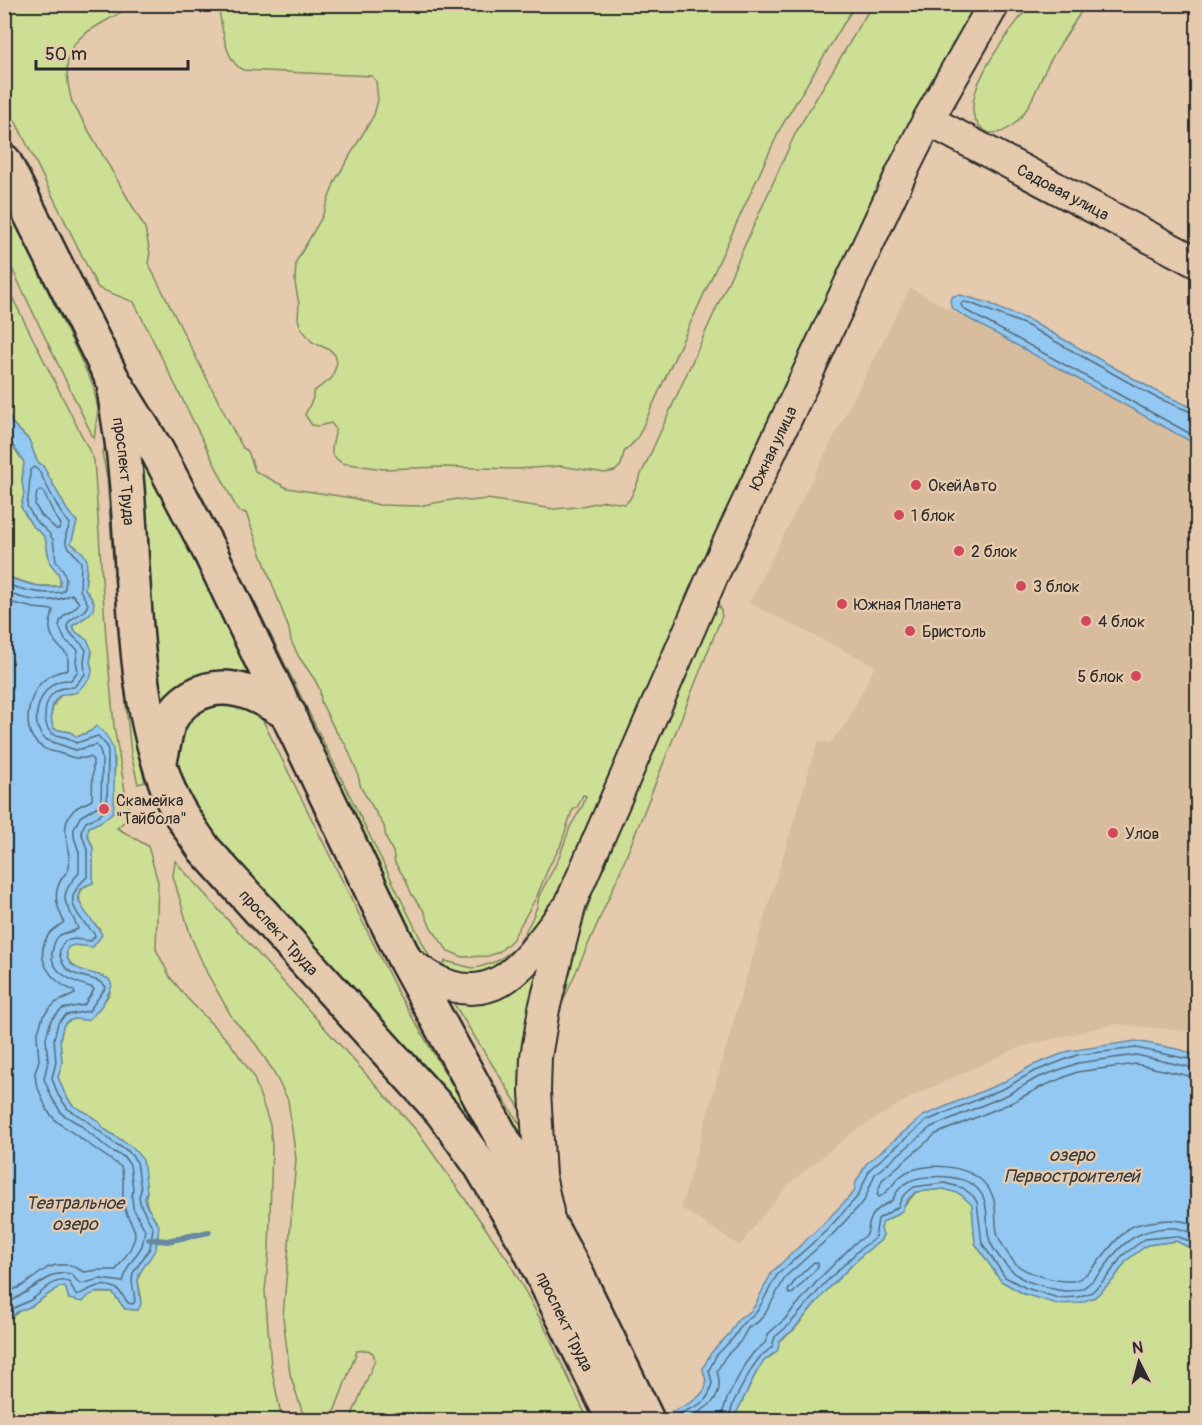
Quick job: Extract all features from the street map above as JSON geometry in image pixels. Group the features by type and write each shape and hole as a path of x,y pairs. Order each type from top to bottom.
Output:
{"main road":[{"name":"проспект Труда","path":"4,162 113,380 162,461 210,552 404,958 553,1230 563,1281 614,1420"},
{"name":"проспект Труда","path":"113,380 125,466 141,673 159,764 168,789 204,849 442,1112 563,1281 647,1420"},
{"path":"159,764 167,728 172,718 190,697 202,692 222,688 234,689 255,695 289,714"}],"street":[{"name":"Южная улица","path":"571,902 714,573 927,120 994,4"},
{"name":"Садовая улица","path":"927,120 1197,263"},
{"path":"404,958 428,976 445,985 469,989 490,987 509,977 524,964 571,902"},
{"path":"553,1230 540,1176 534,1091 536,1057 544,1009 571,902"}],"shaded area":[{"path":"910,288 1197,445 1197,1032 1115,1024 1020,1047 911,1097 853,1132 792,1181 740,1246 681,1208 736,1012 818,741 830,743 846,724 875,666 749,603"}],"green space":[{"path":"5,5 132,5 88,32 71,50 67,63 72,102 145,228 150,253 148,263 232,428 243,448 248,451 255,471 287,488 352,498 379,505 418,506 457,499 469,501 487,499 554,509 606,501 625,504 630,499 796,132 872,5 976,5 942,72 561,891 530,946 490,977 441,973 445,961 472,968 480,967 497,961 517,947 532,919 539,896 559,858 570,827 586,796 583,795 578,806 572,811 560,847 549,866 537,896 512,940 499,952 488,956 463,957 448,951 430,926 424,911 412,895 395,863 384,826 361,788 357,771 346,745 335,730 321,702 320,690 315,680 291,641 289,629 246,513 238,511 134,302 98,288 5,100"},
{"path":"218,5 855,5 781,127 637,439 624,452 621,465 615,471 605,473 561,466 517,469 443,467 383,469 342,463 332,454 335,428 331,423 312,425 305,415 313,398 313,392 332,378 337,363 335,355 330,350 312,342 301,328 295,283 296,262 322,217 335,181 374,115 378,100 376,81 372,76 243,70 232,59 228,50"},
{"path":"1030,5 1085,5 1049,63 1034,96 1020,119 999,133 988,132 975,118 973,103 978,85 998,48"},
{"path":"5,202 93,385 98,409 94,439 5,254"},
{"path":"4,281 94,460 114,726 128,809 126,820 117,828 148,846 158,882 156,949 170,977 230,1043 253,1075 270,1125 272,1146 269,1251 265,1291 271,1366 282,1420 5,1420 5,1323 23,1308 30,1307 59,1287 65,1286 69,1299 94,1293 113,1293 125,1309 138,1310 141,1296 139,1276 155,1248 158,1231 147,1206 147,1191 124,1142 104,1129 99,1122 72,1105 58,1077 62,1063 60,1040 63,1026 75,1019 87,1020 110,993 103,976 76,968 68,959 67,953 68,946 87,946 100,929 84,911 79,898 85,887 93,883 93,848 87,833 89,827 102,821 114,782 115,759 91,731 77,737 70,732 54,729 52,724 51,714 54,705 64,693 71,694 92,670 90,661 92,654 82,636 72,626 83,619 94,602 85,589 87,568 77,548 71,543 77,522 67,510 43,466 37,461 29,440 12,423 5,404"},
{"path":"4,434 24,462 22,481 24,494 21,507 31,524 45,537 50,563 58,573 60,586 37,586 5,576"},
{"path":"109,441 136,736 145,782 138,784 131,754 118,628 107,478 102,452"},
{"path":"140,450 259,687 162,717 148,611"},
{"path":"200,492 433,967 421,958 195,493"},
{"path":"720,607 722,616 618,877 556,1017 592,894 712,609"},
{"path":"235,700 260,715 399,995 502,1169 204,830 174,777 173,744 195,710"},
{"path":"175,861 417,1131 508,1260 544,1326 588,1420 350,1420 375,1360 373,1353 368,1350 357,1351 331,1420 305,1420 290,1374 283,1317 296,1159 288,1100 272,1069 255,1043 233,1019 207,973 191,937 173,876"},
{"path":"545,957 526,1118 454,1004 484,1002 504,994"},
{"path":"440,1000 528,1137 530,1157"},
{"path":"944,1189 960,1194 972,1205 975,1243 1001,1281 1024,1294 1057,1303 1095,1297 1113,1280 1127,1260 1147,1245 1176,1241 1197,1251 1197,1420 733,1420 757,1371 764,1361 774,1354 779,1341 794,1330 821,1296 864,1253 880,1241 883,1235 882,1222 898,1214 916,1192"}],"water":[{"path":"960,295 989,303 1029,320 1156,391 1197,410 1197,445 964,316 952,308 950,301 953,296"},
{"name":"Театральное озеро","path":"4,404 12,423 29,440 37,461 43,466 67,510 77,522 71,543 83,553 87,560 85,589 94,602 93,610 89,615 72,626 88,641 92,651 91,677 77,692 63,694 55,700 51,715 52,725 54,729 70,732 77,737 91,731 96,726 108,738 114,759 113,812 102,821 89,827 87,834 93,848 93,883 79,893 82,907 102,935 93,947 74,945 68,947 67,955 73,966 109,979 112,986 93,1016 87,1020 68,1021 63,1026 60,1040 62,1063 58,1077 72,1105 87,1113 104,1129 132,1147 143,1160 147,1191 146,1205 159,1226 156,1249 139,1274 141,1304 138,1310 125,1309 113,1293 100,1292 89,1295 83,1302 69,1299 65,1286 59,1287 30,1307 17,1312 5,1323 5,576 46,587 60,586 60,579 50,563 45,537 31,524 21,507 24,494 22,481 24,462 5,434"},
{"name":"озеро Первостроителей","path":"1136,1041 1182,1050 1197,1056 1197,1251 1176,1241 1147,1245 1127,1260 1113,1280 1095,1297 1079,1303 1057,1304 1024,1294 1001,1281 975,1243 972,1205 960,1194 944,1189 916,1192 907,1200 902,1211 883,1222 881,1229 883,1235 880,1241 864,1253 829,1288 793,1330 779,1341 778,1350 764,1361 757,1371 733,1420 649,1420 684,1406 700,1395 705,1389 706,1382 703,1368 711,1353 730,1333 739,1318 754,1307 772,1272 854,1192 856,1182 866,1164 923,1116 1002,1083 1031,1066 1069,1051"}],"waterway":[{"path":"149,1239 167,1241 209,1232"}],"place":[{"name":"ОкейАвто","path":"916,485"},
{"name":"1 блок","path":"899,515"},
{"name":"2 блок","path":"959,551"},
{"name":"3 блок","path":"1021,586"},
{"name":"Южная Планета","path":"842,604"},
{"name":"4 блок","path":"1086,621"},
{"name":"Бристоль","path":"910,631"},
{"name":"5 блок","path":"1136,676"},
{"name":"Скамейка \"Тайбола\"","path":"104,809"},
{"name":"Улов","path":"1113,833"}]}
